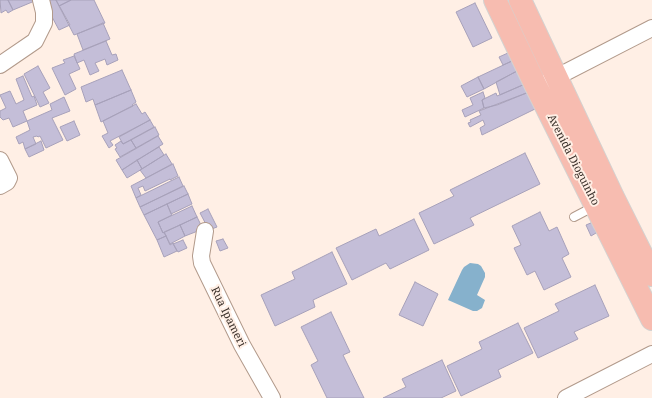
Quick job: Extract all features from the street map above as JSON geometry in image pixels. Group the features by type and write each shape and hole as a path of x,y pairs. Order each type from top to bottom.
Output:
{"main road":[{"name":"Avenida Dioguinho","path":"495,0 536,86 605,201 652,275"},
{"name":"Avenida Dioguinho","path":"520,0 557,77 652,319"}],"street":[{"path":"0,65 35,41 44,23 44,12 41,0"},
{"path":"536,86 557,77 652,28"},
{"path":"0,160 9,176 9,180 4,184"},
{"name":"Rua Ipameri","path":"205,231 201,256 202,263 242,345 272,398"},
{"path":"566,398 652,354"}],"lane":[{"path":"574,217 605,201"}],"water":[{"path":"470,263 481,266 485,273 485,277 477,295 485,300 482,308 477,311 473,311 448,300 462,270"}],"building":[{"path":"0,0 8,0 13,10 8,13 6,10 1,13"},
{"path":"8,0 37,0 13,10"},
{"path":"43,0 56,0 70,25 59,30"},
{"path":"56,0 71,0 59,6"},
{"path":"71,0 94,0 105,23 74,35 59,6"},
{"path":"475,3 492,38 473,47 456,12"},
{"path":"103,23 110,39 83,50 77,34"},
{"path":"106,41 112,55 116,54 118,60 107,65 105,59 95,63 99,71 90,75 84,60 77,63 74,54"},
{"path":"508,53 512,61 503,65 499,57"},
{"path":"74,56 80,69 69,74 76,89 65,95 52,68 65,63 63,60"},
{"path":"512,61 517,71 484,89 478,77"},
{"path":"38,66 50,88 43,92 49,103 40,107 24,74"},
{"path":"122,70 131,90 95,105 93,99 86,102 81,87"},
{"path":"519,70 525,84 500,95 496,82"},
{"path":"23,76 32,97 34,96 37,105 23,111 27,121 13,127 9,118 3,120 0,117 0,111 6,108 0,95 10,91 16,104 24,100 16,79"},
{"path":"478,77 484,89 467,97 461,86"},
{"path":"525,84 529,92 497,105 484,108 482,100 496,93 497,96"},
{"path":"131,90 136,102 132,105 133,106 101,122 95,105"},
{"path":"483,92 485,98 482,100 484,108 465,117 462,110 473,105 470,98"},
{"path":"529,92 535,109 482,135 480,128 485,125 483,120 470,127 468,123 471,122 470,120 481,115 479,111"},
{"path":"64,97 70,111 52,118 63,140 46,148 40,136 33,137 36,144 25,149 23,142 19,144 16,137 30,130 27,121 52,110 50,104"},
{"path":"136,104 142,114 145,112 150,120 110,141 113,145 109,148 102,136 108,133 103,121"},
{"path":"150,120 154,127 123,144 119,137"},
{"path":"74,121 80,135 67,141 60,127"},
{"path":"155,127 159,135 136,148 131,140"},
{"path":"158,136 163,144 122,170 116,160"},
{"path":"131,140 136,148 120,157 115,149 117,148 115,145 121,141 123,144"},
{"path":"41,141 44,150 29,157 25,149"},
{"path":"159,147 164,155 142,169 137,160"},
{"path":"525,153 540,184 470,218 474,225 434,244 419,213 454,196 450,190"},
{"path":"166,154 172,164 146,178 140,170"},
{"path":"137,160 142,169 127,178 122,170"},
{"path":"173,164 178,176 145,191 143,186 138,188 141,195 136,198 131,186"},
{"path":"179,177 183,186 140,207 136,198"},
{"path":"184,186 188,194 144,215 140,207"},
{"path":"188,194 192,204 171,214 167,204"},
{"path":"167,204 172,215 158,222 166,236 157,240 144,215"},
{"path":"192,206 197,217 163,233 158,222"},
{"path":"208,209 217,227 209,230 200,213"},
{"path":"540,212 549,231 557,227 569,254 562,258 571,277 544,290 535,271 527,275 514,248 521,245 512,226"},
{"path":"197,217 203,229 185,236 180,225"},
{"path":"414,219 429,250 390,269 386,263 352,280 336,248 376,229 379,236"},
{"path":"593,222 596,233 591,236 586,225"},
{"path":"180,225 185,236 170,244 164,232"},
{"path":"166,236 170,245 173,243 177,251 164,257 157,240"},
{"path":"223,239 228,248 220,251 216,241"},
{"path":"183,240 187,248 178,252 173,244"},
{"path":"332,252 347,284 313,300 315,307 275,326 261,295 295,279 292,272"},
{"path":"415,282 438,294 423,326 399,315"},
{"path":"595,285 609,316 574,332 578,339 538,358 524,328 559,311 555,304"},
{"path":"331,312 350,352 343,355 364,398 327,398 311,365 318,361 301,327"},
{"path":"518,323 533,353 498,370 501,377 461,396 447,366 482,349 479,342"},
{"path":"442,360 456,391 441,398 383,398 406,387 402,379"}]}
